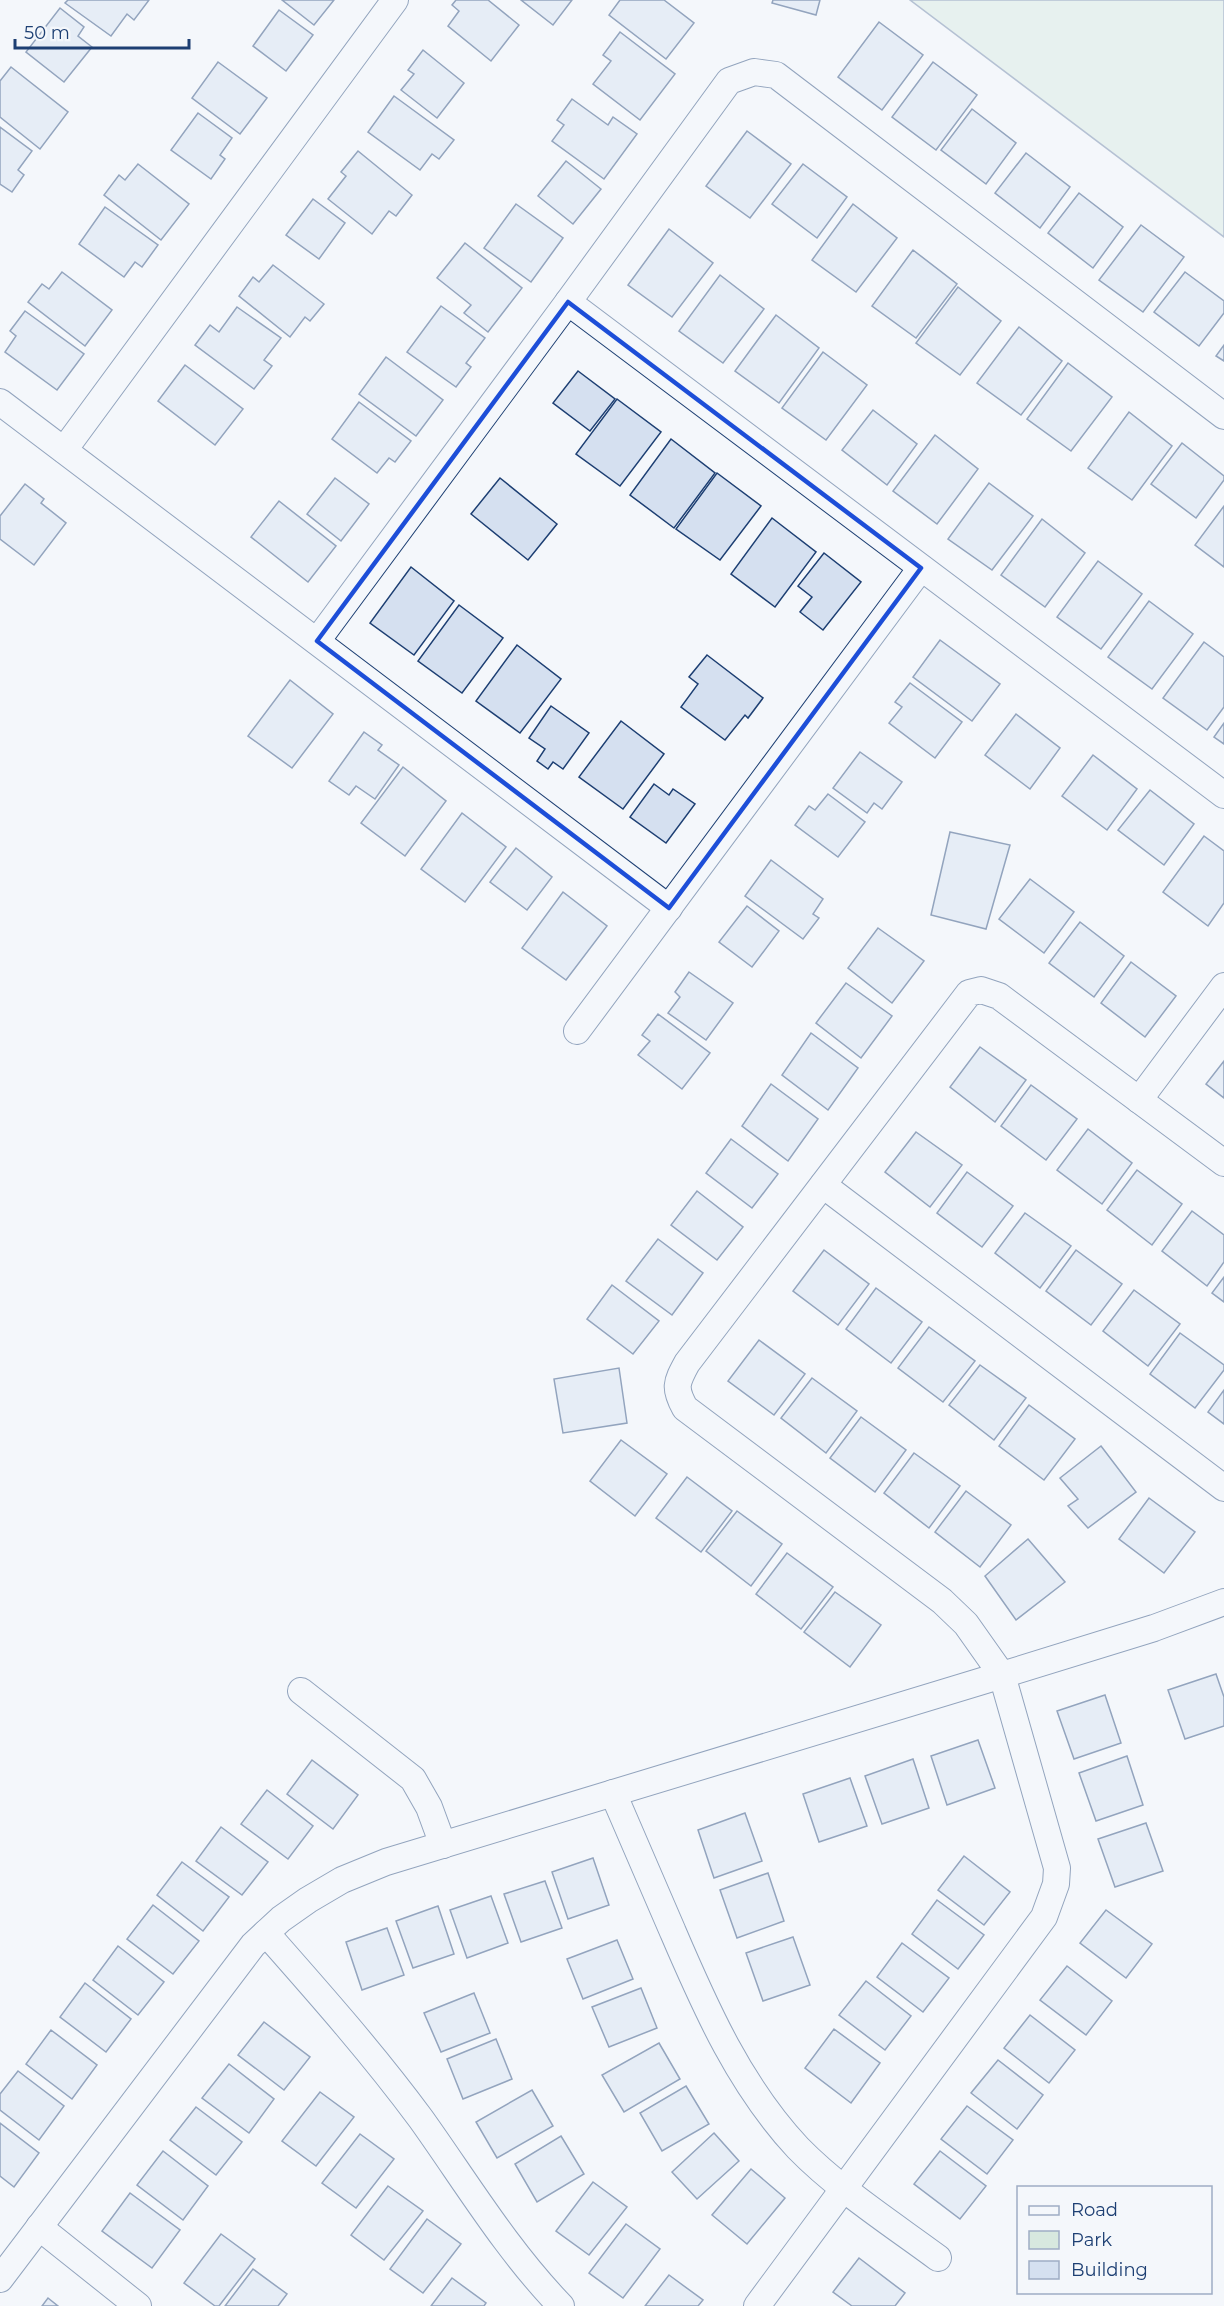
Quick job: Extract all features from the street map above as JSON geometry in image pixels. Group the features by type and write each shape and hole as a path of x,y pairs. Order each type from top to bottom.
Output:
{"street":[{"path":"64,450 395,0"},
{"path":"317,641 729,81 754,72 776,75 1224,416"},
{"path":"568,302 1224,795"},
{"path":"0,402 669,908"},
{"path":"577,1031 921,568"},
{"path":"1139,1100 1224,986"},
{"path":"757,2306 1044,1917 1054,1892 1057,1868 1002,1675 966,1624 942,1601 685,1408 677,1394 678,1380 687,1363 969,993 981,990 999,996 1224,1163"},
{"path":"823,1185 1224,1488"},
{"path":"0,2279 253,1945 290,1913 342,1880 386,1862 1154,1628 1224,1602"},
{"path":"301,1691 413,1779 429,1807 442,1845"},
{"path":"613,1793 694,1982 732,2059 765,2107 799,2148 845,2188 938,2258"},
{"path":"266,1933 351,2030 420,2119 488,2218 561,2306"},
{"path":"39,2227 138,2306"}],"highlighted area":[{"path":"568,302 921,568 669,908 317,641"}],"green space":[{"path":"910,0 1224,0 1224,237"}],"building":[{"path":"68,0 149,0 134,20 127,14 111,36 65,3"},
{"path":"282,0 334,0 314,25"},
{"path":"456,0 488,0 519,25 491,61 448,26 459,11 452,5"},
{"path":"521,0 572,0 553,25"},
{"path":"620,0 664,0 694,23 666,59 609,15"},
{"path":"773,0 820,0 816,15 772,3"},
{"path":"60,8 84,27 78,36 92,47 64,82 26,52"},
{"path":"279,10 313,35 286,71 253,46"},
{"path":"879,22 923,55 882,110 838,77"},
{"path":"620,32 675,74 640,120 593,84 611,61 603,55"},
{"path":"423,50 464,83 437,118 401,90 414,74 408,70"},
{"path":"218,62 267,98 240,134 192,98"},
{"path":"933,62 977,95 936,150 892,117"},
{"path":"11,67 68,112 40,149 0,117 0,81"},
{"path":"394,96 454,140 439,159 432,154 420,170 368,132"},
{"path":"572,99 608,125 613,117 637,134 604,179 552,141 564,125 557,120"},
{"path":"972,109 1016,143 986,184 941,150"},
{"path":"198,113 232,138 220,155 225,159 211,179 171,150"},
{"path":"0,127 32,151 18,170 24,175 12,192 0,184"},
{"path":"747,131 791,164 750,218 706,186"},
{"path":"358,151 412,195 396,216 389,211 372,234 328,199 346,176 341,172"},
{"path":"1026,153 1070,187 1040,228 995,193"},
{"path":"566,161 601,189 573,224 538,196"},
{"path":"138,164 189,204 161,240 104,195 119,175 125,180"},
{"path":"803,164 847,197 817,238 772,204"},
{"path":"1079,193 1123,227 1093,268 1048,233"},
{"path":"313,199 345,223 319,259 286,235"},
{"path":"516,204 563,238 531,282 484,248"},
{"path":"853,204 897,238 856,292 812,260"},
{"path":"105,207 158,245 142,267 135,262 124,277 79,244"},
{"path":"1141,225 1184,257 1143,312 1099,280"},
{"path":"669,229 713,263 672,317 628,285"},
{"path":"465,243 522,288 488,332 464,313 471,305 437,278"},
{"path":"913,250 957,284 916,338 872,306"},
{"path":"273,265 324,304 310,321 305,317 290,337 239,296 253,277 259,282"},
{"path":"62,272 112,310 85,346 28,302 42,284 49,289"},
{"path":"1185,272 1224,301 1224,313 1199,346 1154,312"},
{"path":"720,275 764,309 723,363 679,331"},
{"path":"958,287 1001,321 960,375 916,343"},
{"path":"441,306 485,338 466,363 471,367 456,387 407,352"},
{"path":"237,307 281,338 264,360 272,366 254,389 195,345 210,325 219,332"},
{"path":"25,311 84,354 57,390 5,352 16,336 10,331"},
{"path":"776,315 819,348 779,403 735,371"},
{"path":"1019,327 1062,361 1021,415 977,383"},
{"path":"1224,345 1224,361 1216,356"},
{"path":"823,352 867,385 826,440 782,408"},
{"path":"386,357 443,400 416,436 359,394"},
{"path":"1068,363 1112,397 1071,451 1027,419"},
{"path":"185,365 243,409 215,445 158,401"},
{"path":"578,371 615,399 590,431 553,403"},
{"path":"617,399 661,432 620,486 576,454"},
{"path":"359,402 411,441 395,462 389,458 377,473 332,439"},
{"path":"873,410 917,444 887,485 842,450"},
{"path":"1129,412 1172,446 1132,500 1088,468"},
{"path":"935,435 978,469 937,524 893,491"},
{"path":"671,439 715,473 674,528 630,495"},
{"path":"1182,443 1224,476 1224,480 1196,518 1151,484"},
{"path":"717,473 761,506 720,560 676,529"},
{"path":"335,478 369,504 341,541 307,514"},
{"path":"500,478 557,524 528,560 471,514"},
{"path":"989,483 1033,516 992,570 948,539"},
{"path":"25,484 44,499 41,503 66,523 34,565 0,539 0,516"},
{"path":"279,501 336,546 308,582 251,537"},
{"path":"1224,506 1224,567 1195,545"},
{"path":"772,518 816,552 775,607 731,574"},
{"path":"1042,519 1085,553 1045,607 1001,575"},
{"path":"824,553 861,582 823,630 800,612 812,597 798,586"},
{"path":"1098,561 1142,594 1101,649 1057,617"},
{"path":"411,567 454,601 414,655 370,623"},
{"path":"1149,601 1193,634 1152,689 1108,657"},
{"path":"459,605 503,638 462,693 418,661"},
{"path":"940,640 1000,684 972,721 913,677"},
{"path":"1204,642 1224,657 1224,707 1207,730 1163,698"},
{"path":"517,645 561,679 520,733 476,701"},
{"path":"707,655 763,698 748,718 745,715 725,740 681,707 698,684 689,677"},
{"path":"290,680 333,714 292,768 248,736"},
{"path":"910,683 962,722 935,758 889,723 902,707 895,702"},
{"path":"551,706 589,733 563,769 553,762 548,769 537,761 545,749 529,738"},
{"path":"1016,714 1060,748 1030,789 985,755"},
{"path":"621,721 664,754 623,809 579,777"},
{"path":"1224,723 1224,744 1214,737"},
{"path":"364,732 382,745 378,750 399,765 375,799 356,786 349,795 329,781"},
{"path":"860,752 902,782 882,809 874,803 867,813 833,788"},
{"path":"1093,755 1137,789 1107,830 1062,796"},
{"path":"403,767 446,801 405,856 361,823"},
{"path":"654,784 669,795 673,789 695,804 666,843 630,817"},
{"path":"1150,790 1194,824 1164,865 1118,830"},
{"path":"828,794 865,822 838,857 795,825 809,806 815,810"},
{"path":"462,813 506,847 465,902 421,869"},
{"path":"950,832 1010,845 986,929 931,915"},
{"path":"1204,836 1224,851 1224,903 1208,926 1163,892"},
{"path":"516,848 552,877 527,910 490,882"},
{"path":"771,860 823,899 813,914 819,918 803,939 745,896"},
{"path":"1030,879 1074,912 1044,953 999,919"},
{"path":"563,892 607,926 566,980 522,948"},
{"path":"747,906 779,931 752,967 719,942"},
{"path":"1080,922 1124,956 1094,997 1049,963"},
{"path":"878,928 924,961 892,1003 848,968"},
{"path":"1131,962 1176,996 1145,1037 1101,1003"},
{"path":"689,972 733,1003 706,1040 668,1013 680,997 675,992"},
{"path":"846,983 892,1016 861,1058 816,1023"},
{"path":"658,1014 710,1053 682,1089 638,1055 650,1041 642,1035"},
{"path":"811,1033 858,1068 828,1110 782,1075"},
{"path":"980,1047 1026,1080 995,1122 950,1087"},
{"path":"1224,1061 1224,1098 1206,1084"},
{"path":"771,1084 818,1119 788,1161 742,1126"},
{"path":"1031,1085 1077,1119 1046,1160 1001,1126"},
{"path":"1088,1129 1132,1163 1102,1204 1057,1170"},
{"path":"916,1132 962,1165 930,1207 885,1172"},
{"path":"731,1139 778,1174 752,1208 706,1173"},
{"path":"1137,1170 1182,1204 1152,1245 1107,1210"},
{"path":"967,1172 1013,1206 982,1247 937,1213"},
{"path":"697,1191 743,1227 717,1260 671,1225"},
{"path":"1192,1211 1224,1235 1224,1262 1207,1286 1162,1251"},
{"path":"1025,1213 1071,1246 1040,1288 995,1253"},
{"path":"658,1239 703,1273 672,1315 626,1281"},
{"path":"824,1250 869,1284 838,1325 793,1291"},
{"path":"1076,1250 1122,1284 1091,1325 1046,1291"},
{"path":"1224,1277 1224,1302 1212,1293"},
{"path":"612,1285 659,1321 633,1354 587,1319"},
{"path":"876,1288 922,1322 891,1363 846,1329"},
{"path":"1134,1290 1180,1324 1148,1366 1103,1331"},
{"path":"929,1327 975,1361 943,1402 898,1368"},
{"path":"1180,1333 1224,1365 1224,1370 1195,1408 1150,1374"},
{"path":"759,1340 805,1374 774,1415 728,1381"},
{"path":"980,1365 1026,1398 994,1440 949,1405"},
{"path":"619,1368 627,1423 563,1433 554,1379"},
{"path":"812,1378 857,1411 826,1453 781,1418"},
{"path":"1224,1390 1224,1424 1208,1412"},
{"path":"1029,1405 1075,1439 1044,1480 999,1446"},
{"path":"861,1417 906,1450 875,1492 830,1458"},
{"path":"621,1440 667,1474 635,1516 590,1481"},
{"path":"1101,1446 1136,1492 1088,1528 1068,1506 1078,1499 1060,1478"},
{"path":"914,1453 960,1486 929,1528 884,1493"},
{"path":"687,1477 732,1511 701,1552 656,1518"},
{"path":"966,1491 1011,1525 980,1567 935,1532"},
{"path":"1149,1498 1195,1532 1164,1573 1119,1539"},
{"path":"737,1511 782,1544 751,1586 706,1551"},
{"path":"1028,1539 1065,1582 1016,1620 985,1576"},
{"path":"787,1553 833,1587 801,1629 756,1594"},
{"path":"835,1592 881,1625 850,1667 804,1632"},
{"path":"1216,1674 1224,1697 1224,1726 1185,1739 1168,1690"},
{"path":"1105,1695 1121,1743 1074,1759 1057,1711"},
{"path":"978,1740 995,1788 947,1805 931,1756"},
{"path":"1127,1756 1143,1805 1096,1821 1079,1773"},
{"path":"913,1759 929,1808 882,1824 865,1776"},
{"path":"312,1760 358,1795 333,1829 287,1794"},
{"path":"850,1778 867,1826 819,1842 803,1794"},
{"path":"267,1790 313,1826 288,1859 241,1824"},
{"path":"745,1813 762,1861 714,1878 698,1830"},
{"path":"1146,1823 1163,1871 1115,1887 1098,1839"},
{"path":"221,1827 268,1862 242,1895 196,1861"},
{"path":"964,1856 1010,1892 984,1925 938,1890"},
{"path":"593,1858 609,1905 568,1919 552,1872"},
{"path":"182,1862 229,1897 203,1931 157,1895"},
{"path":"768,1873 784,1921 737,1938 720,1890"},
{"path":"545,1881 562,1928 521,1942 504,1894"},
{"path":"491,1896 508,1943 467,1958 450,1910"},
{"path":"937,1900 984,1935 958,1969 912,1934"},
{"path":"153,1905 199,1941 173,1974 127,1939"},
{"path":"438,1906 454,1954 413,1968 396,1921"},
{"path":"1106,1910 1152,1944 1126,1978 1080,1943"},
{"path":"387,1928 404,1975 362,1990 346,1942"},
{"path":"793,1937 810,1985 763,2001 746,1953"},
{"path":"617,1940 633,1979 583,1999 567,1959"},
{"path":"902,1943 949,1978 923,2012 877,1977"},
{"path":"118,1946 164,1982 138,2015 93,1980"},
{"path":"1067,1966 1112,2001 1086,2035 1040,2000"},
{"path":"866,1981 911,2016 885,2050 839,2015"},
{"path":"85,1983 131,2019 106,2052 60,2017"},
{"path":"641,1988 657,2028 609,2047 592,2007"},
{"path":"474,1993 490,2033 441,2052 424,2013"},
{"path":"1030,2015 1075,2050 1049,2083 1004,2048"},
{"path":"264,2022 310,2057 284,2090 238,2055"},
{"path":"834,2029 880,2063 851,2103 805,2068"},
{"path":"51,2030 97,2065 72,2099 26,2064"},
{"path":"496,2039 512,2079 463,2099 447,2059"},
{"path":"659,2043 680,2079 624,2112 602,2075"},
{"path":"998,2060 1043,2095 1017,2129 971,2093"},
{"path":"229,2064 274,2099 249,2133 202,2098"},
{"path":"18,2071 64,2106 39,2140 0,2110 0,2094"},
{"path":"686,2086 709,2124 662,2151 640,2113"},
{"path":"532,2090 553,2126 497,2158 476,2122"},
{"path":"320,2092 354,2117 316,2166 282,2141"},
{"path":"967,2106 1013,2140 987,2174 941,2139"},
{"path":"196,2107 242,2142 216,2175 170,2140"},
{"path":"0,2123 39,2153 14,2187 0,2176"},
{"path":"714,2133 739,2161 697,2199 672,2172"},
{"path":"360,2134 394,2159 356,2208 322,2183"},
{"path":"561,2136 584,2174 537,2202 515,2164"},
{"path":"163,2151 208,2186 183,2220 137,2185"},
{"path":"940,2151 986,2186 960,2219 914,2184"},
{"path":"751,2169 785,2198 747,2244 712,2215"},
{"path":"593,2182 627,2207 589,2255 556,2231"},
{"path":"388,2186 423,2211 384,2260 351,2235"},
{"path":"130,2193 180,2230 152,2268 102,2231"},
{"path":"427,2219 461,2244 423,2293 390,2269"},
{"path":"626,2224 660,2249 623,2298 589,2273"},
{"path":"221,2234 255,2259 219,2306 215,2306 184,2283"},
{"path":"859,2258 905,2293 895,2306 852,2306 833,2292"},
{"path":"253,2269 287,2294 278,2306 225,2306"},
{"path":"669,2275 703,2300 698,2306 645,2306"},
{"path":"452,2278 486,2303 484,2306 431,2306"},
{"path":"48,2298 58,2306 42,2306"}]}
